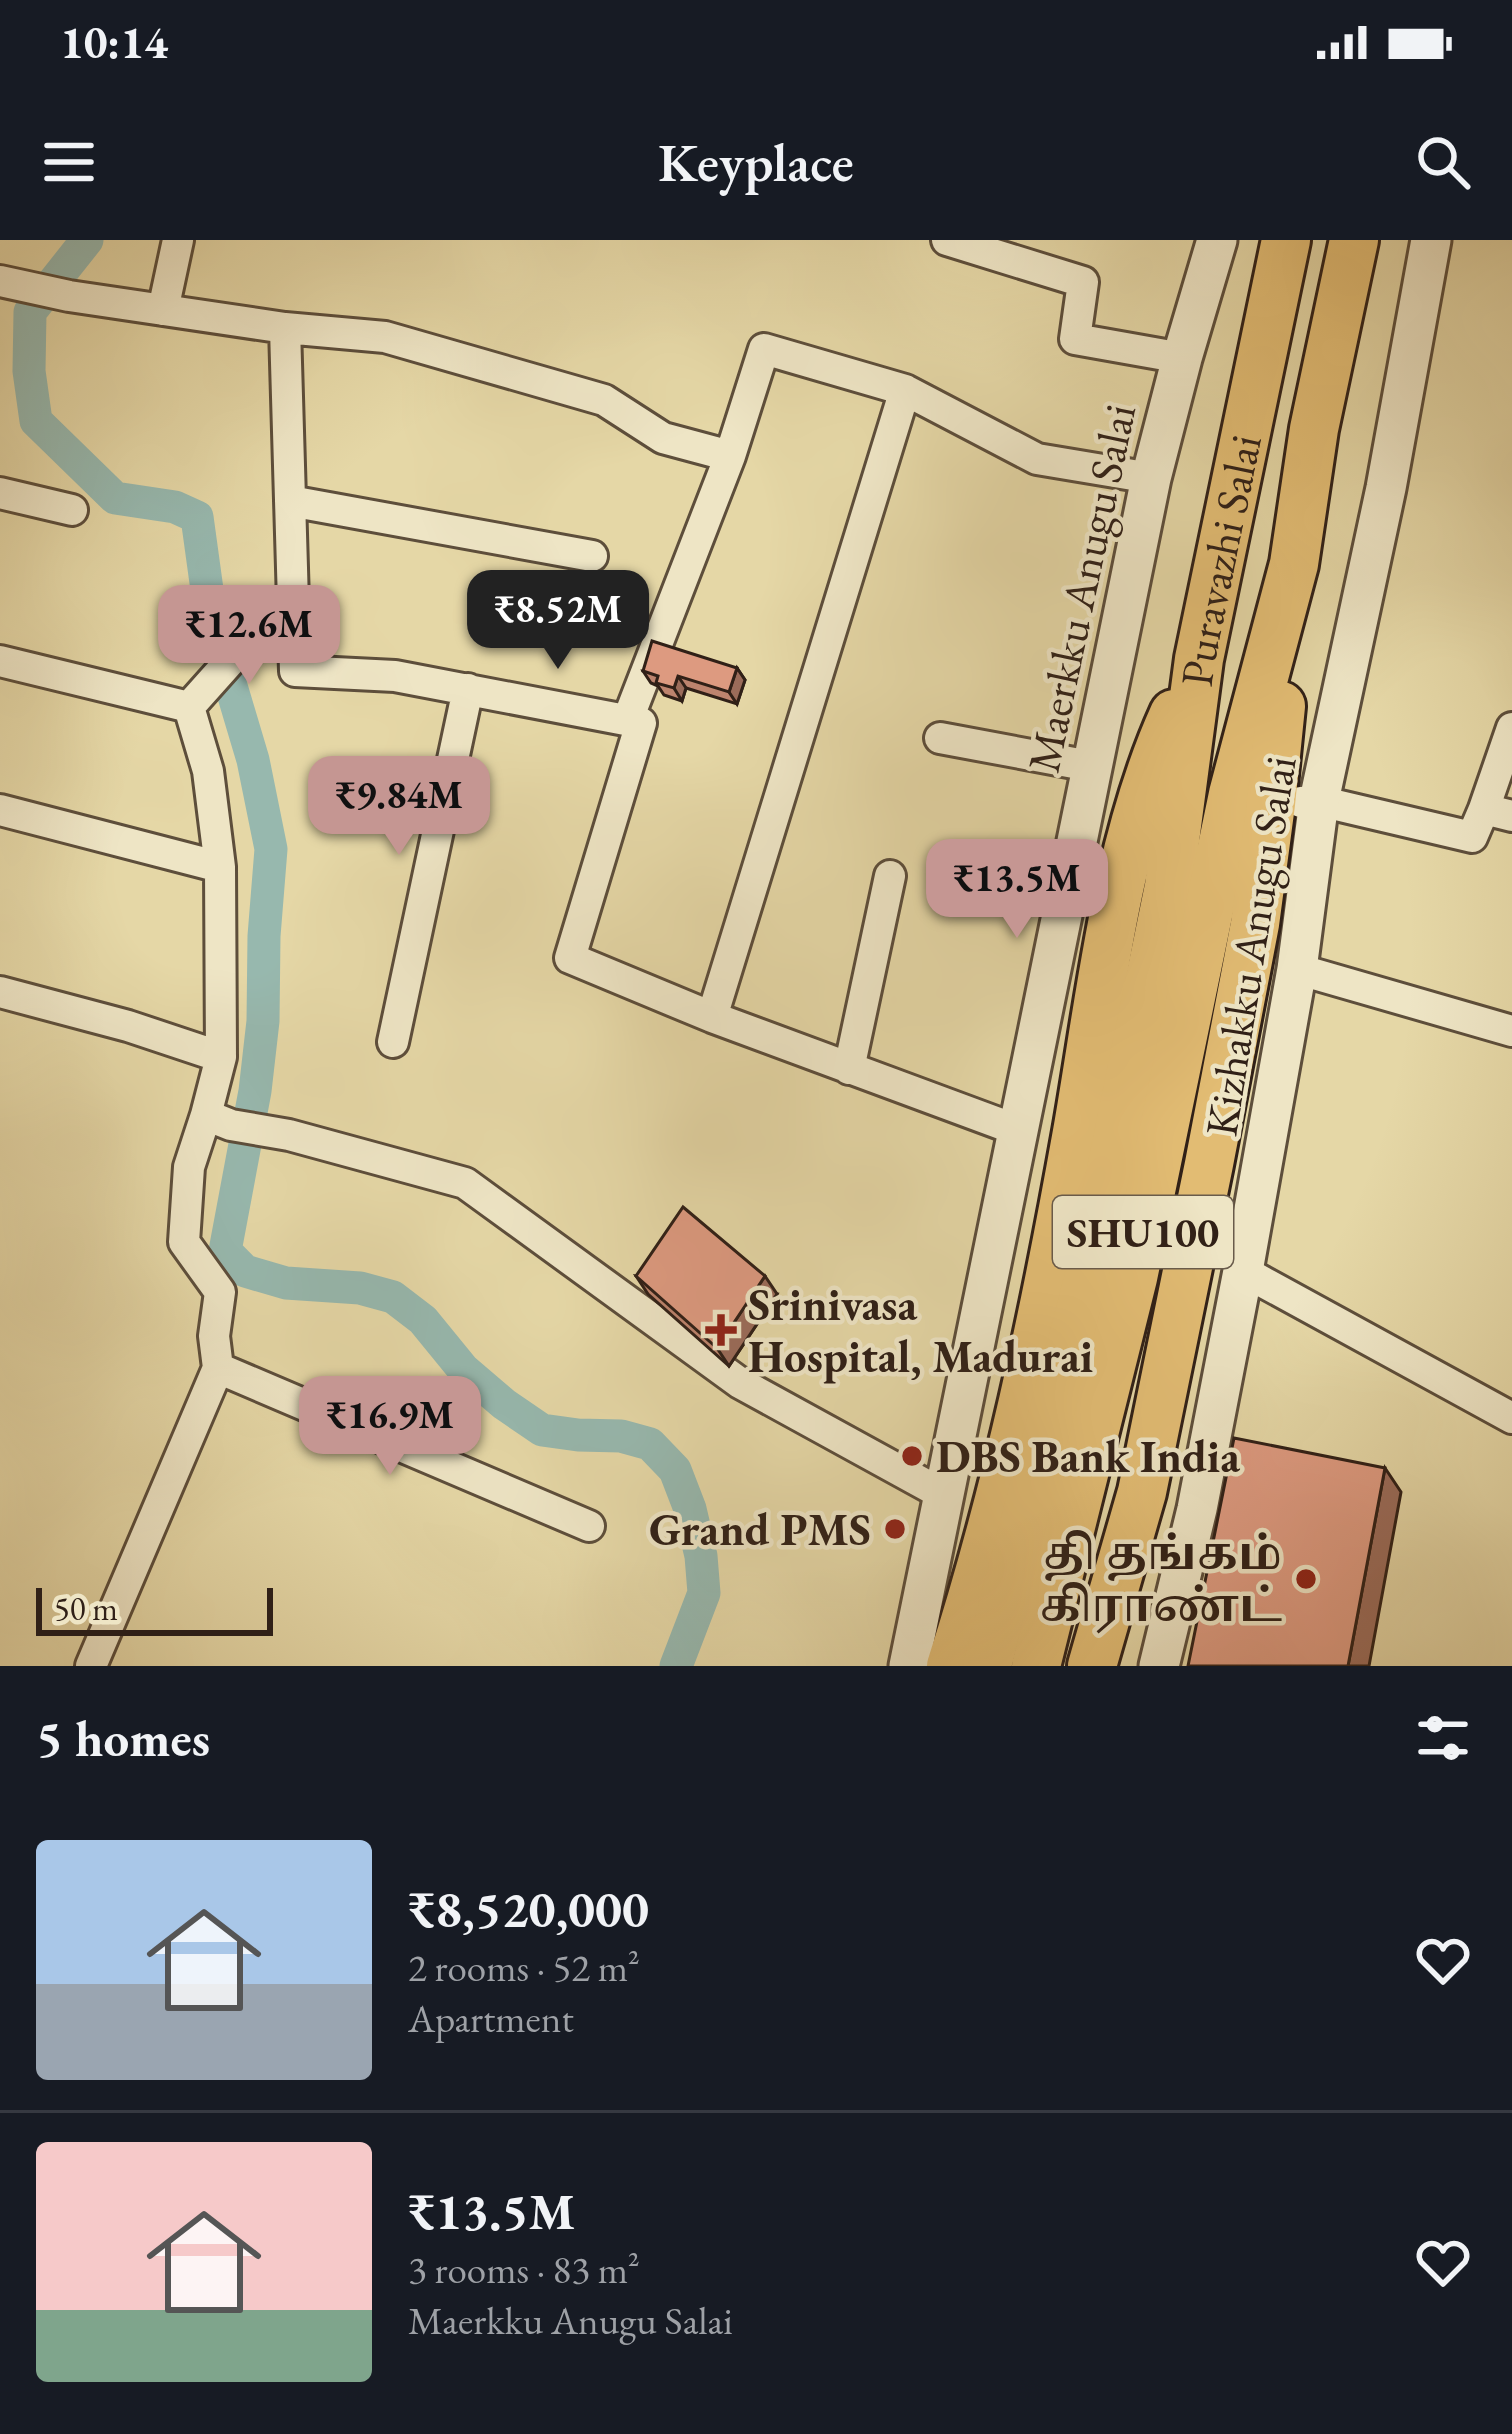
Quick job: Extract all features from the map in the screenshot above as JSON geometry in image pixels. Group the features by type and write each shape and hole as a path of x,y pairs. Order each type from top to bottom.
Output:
{"main road":[{"name":"Puravazhi Salai","path":"987,1666 1090,1272 1169,886 1199,659 1286,240"},
{"name":"Puravazhi Salai","path":"1252,799 1314,429 1354,240"},
{"path":"951,1666 1017,1425 1052,1266 1121,884 1154,758 1199,659"},
{"path":"1092,1666 1142,1492 1251,946 1252,799"},
{"name":"SHU100","path":"1036,1666 1252,799"}],"street":[{"path":"163,310 178,240"},
{"path":"947,240 1083,282 1075,339 1182,358"},
{"name":"Maerkku Anugu Salai","path":"909,1666 1151,478 1217,240"},
{"name":"Kizhakku Anugu Salai","path":"1159,1666 1197,1509 1243,1271 1297,969 1319,801 1386,488 1431,240"},
{"path":"11,284 286,328 386,337 604,400 663,438 730,457"},
{"path":"286,328 295,671 395,676 640,723 569,958 712,1018 1017,1130"},
{"path":"628,719 730,457 764,349 905,390 1037,459 1151,478"},
{"path":"712,1018 905,390"},
{"path":"0,493 72,510"},
{"path":"290,501 592,556"},
{"path":"195,698 248,640 294,638"},
{"path":"0,661 195,698"},
{"path":"393,1042 468,689"},
{"path":"91,1666 218,1368 214,1336 220,1292 184,1242 188,1167 218,1120 221,1057 220,867 195,698"},
{"path":"1252,799 1319,801 1472,837 1498,812 1512,728"},
{"path":"940,738 1090,766"},
{"path":"0,810 220,867"},
{"path":"849,1069 890,876"},
{"path":"1297,969 1512,1031"},
{"path":"0,992 221,1057"},
{"path":"218,1120 465,1183 740,1383 946,1496"},
{"path":"1243,1271 1512,1418"},
{"path":"218,1368 589,1526"}],"building":[{"path":"652,641 737,668 729,692 678,676 674,688 656,683 658,676 643,671"},
{"name":"Srinivasa Hospital, Madurai","path":"683,1207 765,1276 717,1348 636,1276"},
{"name":"தி தங்கம் கிராண்ட்","path":"1234,1438 1385,1468 1348,1666 1188,1666"}],"waterway":[{"path":"87,240 30,312 29,371 36,421 115,498 175,507 197,517 211,619 253,760 271,849 255,1091 225,1251 245,1271 286,1283 360,1288 393,1297 423,1320 463,1369 542,1430 621,1436 650,1444 675,1470 701,1556 704,1593 676,1666"}],"place":[{"name":"Srinivasa Hospital, Madurai","path":"721,1330"},
{"name":"DBS Bank India","path":"912,1456"},
{"name":"Grand PMS","path":"895,1529"},
{"name":"தி தங்கம் கிராண்ட்","path":"1306,1579"}]}
